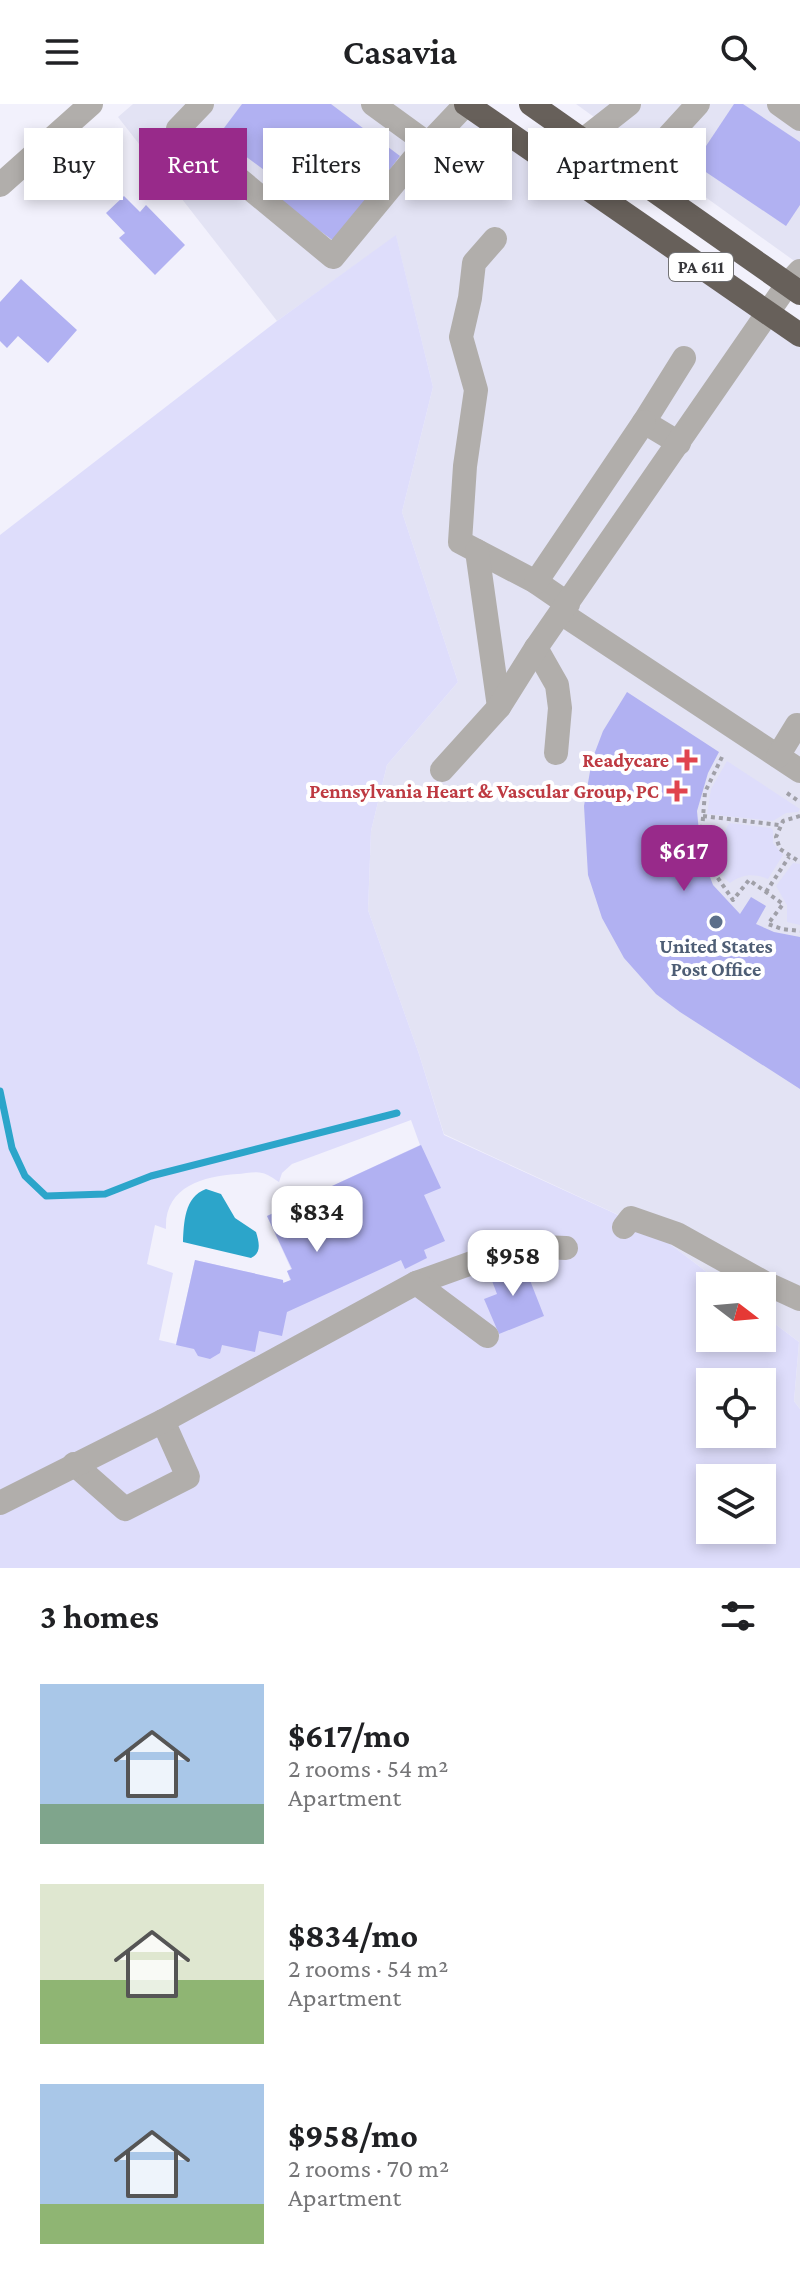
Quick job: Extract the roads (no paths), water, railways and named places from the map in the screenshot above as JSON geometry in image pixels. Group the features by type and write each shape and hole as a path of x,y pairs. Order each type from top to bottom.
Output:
{"highway":[{"name":"PA 611","path":"466,104 500,128"},
{"name":"PA 611","path":"529,104 563,128"},
{"path":"505,128 529,104"},
{"name":"PA 611","path":"512,136 800,335"},
{"name":"PA 611","path":"669,200 796,283"}],"street":[{"path":"0,185 91,104"},
{"path":"202,104 178,129 333,257 405,171"},
{"path":"373,104 406,128"},
{"path":"443,128 466,104"},
{"path":"599,128 629,104"},
{"path":"676,128 698,104"},
{"path":"779,104 800,119"},
{"path":"495,239 474,263 461,337 476,390 465,466 460,542 536,582 564,609 800,771"},
{"path":"442,770 499,707 536,648 768,313 796,283"},
{"path":"536,582 684,358"},
{"path":"644,422 679,443"},
{"path":"477,551 499,707"},
{"path":"536,648 557,685 560,708 556,753"},
{"path":"778,756 797,725"},
{"path":"624,1227 631,1218 677,1234 800,1299"},
{"path":"0,1503 163,1421 416,1283 519,1246 566,1248"},
{"path":"416,1283 487,1336"},
{"path":"74,1464 125,1509 188,1477 163,1421"}],"water":[{"path":"206,1189 221,1194 235,1218 256,1232 259,1247 254,1256 251,1258 183,1242 189,1204"}],"waterway":[{"path":"0,1091 12,1148 25,1176 46,1196 105,1194 151,1176 397,1113"}],"place":[{"name":"Readycare","path":"687,760"},
{"name":"Pennsylvania Heart & Vascular Group, PC","path":"677,791"},
{"name":"United States Post Office","path":"716,922"}]}
